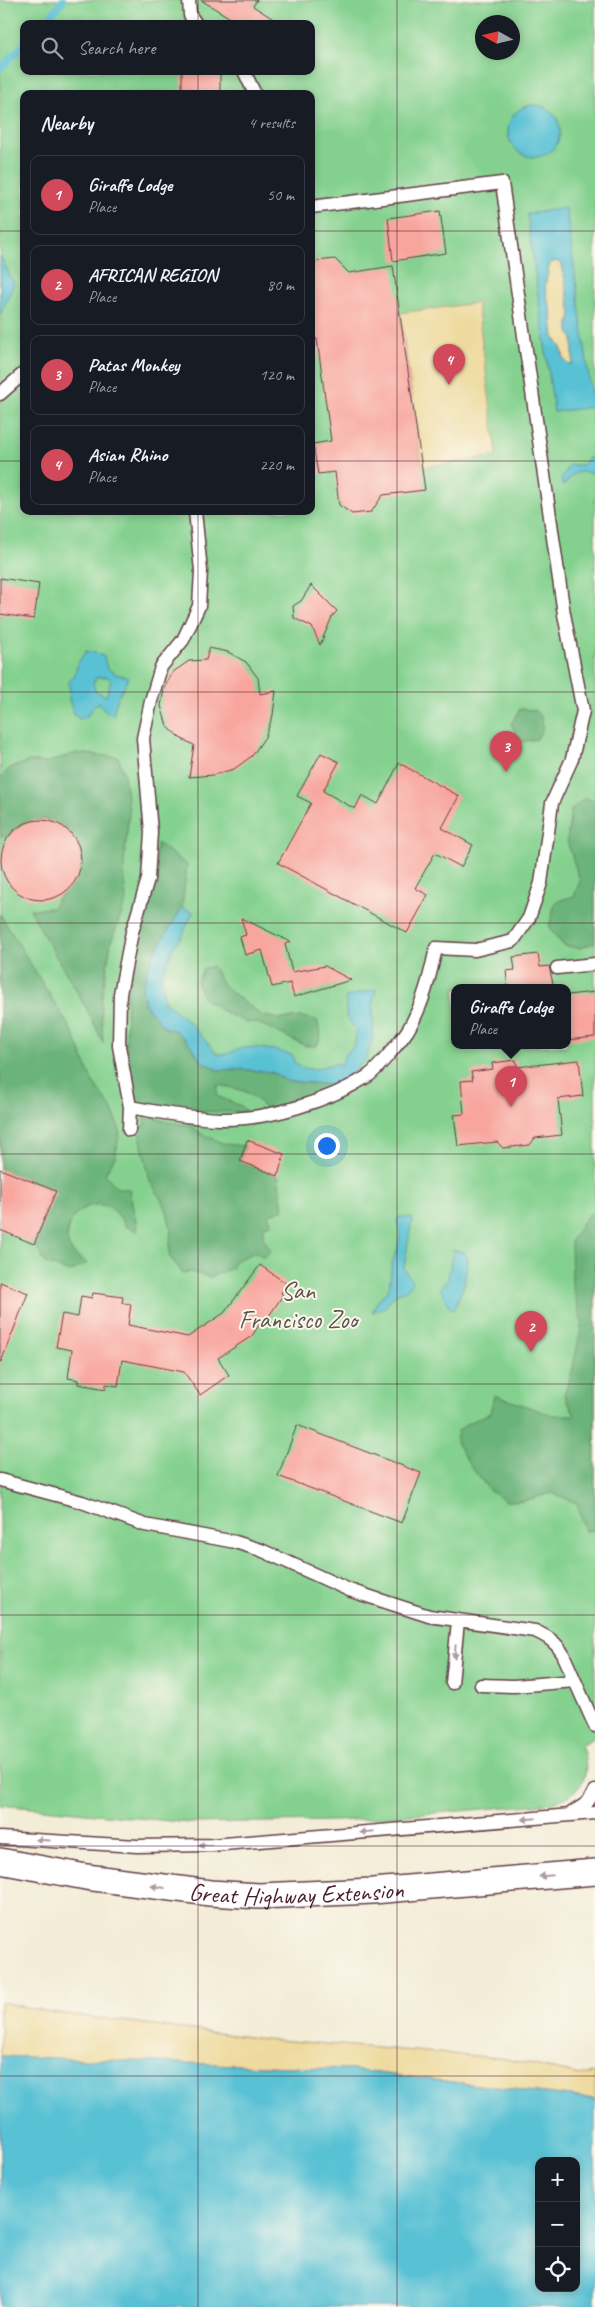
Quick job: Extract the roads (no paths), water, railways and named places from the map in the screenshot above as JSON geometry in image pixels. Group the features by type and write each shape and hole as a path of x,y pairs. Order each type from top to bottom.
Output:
{"street":[{"name":"Great Highway Extension","path":"0,1861 86,1878 210,1893 259,1896 364,1892 595,1872"}],"lane":[{"path":"189,0 190,15 193,20"},
{"path":"246,75 253,90"},
{"path":"130,1107 174,1116 223,1119 282,1113 333,1095 370,1075 408,1031 427,988 436,948 475,950 513,941 529,918 541,883 552,803 572,759 583,711 564,614 502,183 315,206"},
{"path":"0,394 20,376"},
{"path":"129,1130 130,1107 120,1046 120,994 132,932 148,880 151,832 143,738 150,701 161,667 183,640 199,606 201,571 194,515"},
{"path":"557,968 595,964"},
{"path":"0,1480 82,1502 145,1525 227,1540 252,1547 283,1558 342,1587 375,1600 429,1616 518,1628 548,1636 564,1654 595,1726"},
{"path":"452,1683 458,1621"},
{"path":"481,1685 514,1686 575,1681"},
{"path":"558,1816 579,1810 595,1791"},
{"path":"0,1838 136,1846 204,1845 595,1813"}],"water":[{"path":"529,105 539,105 553,112 560,126 560,136 553,150 539,157 529,157 519,153 512,146 508,136 508,126 512,116 519,109"},
{"path":"566,208 593,407 554,412 527,214","holes":["556,261 562,264 571,314 569,332 573,339 573,363 570,365 564,359 561,347 554,338 551,309 545,285 550,263"]},
{"path":"0,255 14,284 0,315"},
{"path":"587,458 595,459 595,473 582,472 575,474 565,485 562,485 562,478 569,465 583,465"},
{"path":"86,651 95,652 104,657 107,668 116,674 129,677 117,699 113,715 107,712 99,703 95,705 87,716 80,719 75,716 69,700 70,689 68,683 74,676 78,663","holes":["97,677 107,677 111,680 106,696 95,691 93,683"]},
{"path":"182,908 193,912 182,936 173,948 161,978 164,1001 190,1023 217,1054 227,1054 243,1048 254,1048 289,1054 293,1056 294,1063 308,1069 342,1064 345,1054 355,1044 356,1037 356,1029 346,1017 346,997 376,989 373,1003 373,1038 366,1059 351,1075 334,1085 287,1081 272,1072 235,1069 218,1070 200,1060 192,1046 176,1031 164,1027 145,1004 142,989 153,955"},
{"path":"399,1217 412,1218 404,1268 413,1283 405,1291 395,1294 385,1307 372,1312 377,1302 389,1289 392,1263 398,1248 400,1230 397,1223"},
{"path":"453,1250 464,1252 468,1257 464,1284 454,1310 449,1307 440,1288 448,1279"},
{"path":"0,2056 344,2069 595,2099 595,2307 0,2307"}],"waterway":[{"path":"47,20 63,0"},
{"path":"0,69 20,48"}],"place":[{"name":"Asian Rhino","path":"449,385"},
{"name":"Patas Monkey","path":"506,772"},
{"name":"Giraffe Lodge","path":"511,1107"},
{"name":"AFRICAN REGION","path":"531,1352"}],"park label":[{"name":"San Francisco Zoo","path":"298,1304"}]}
